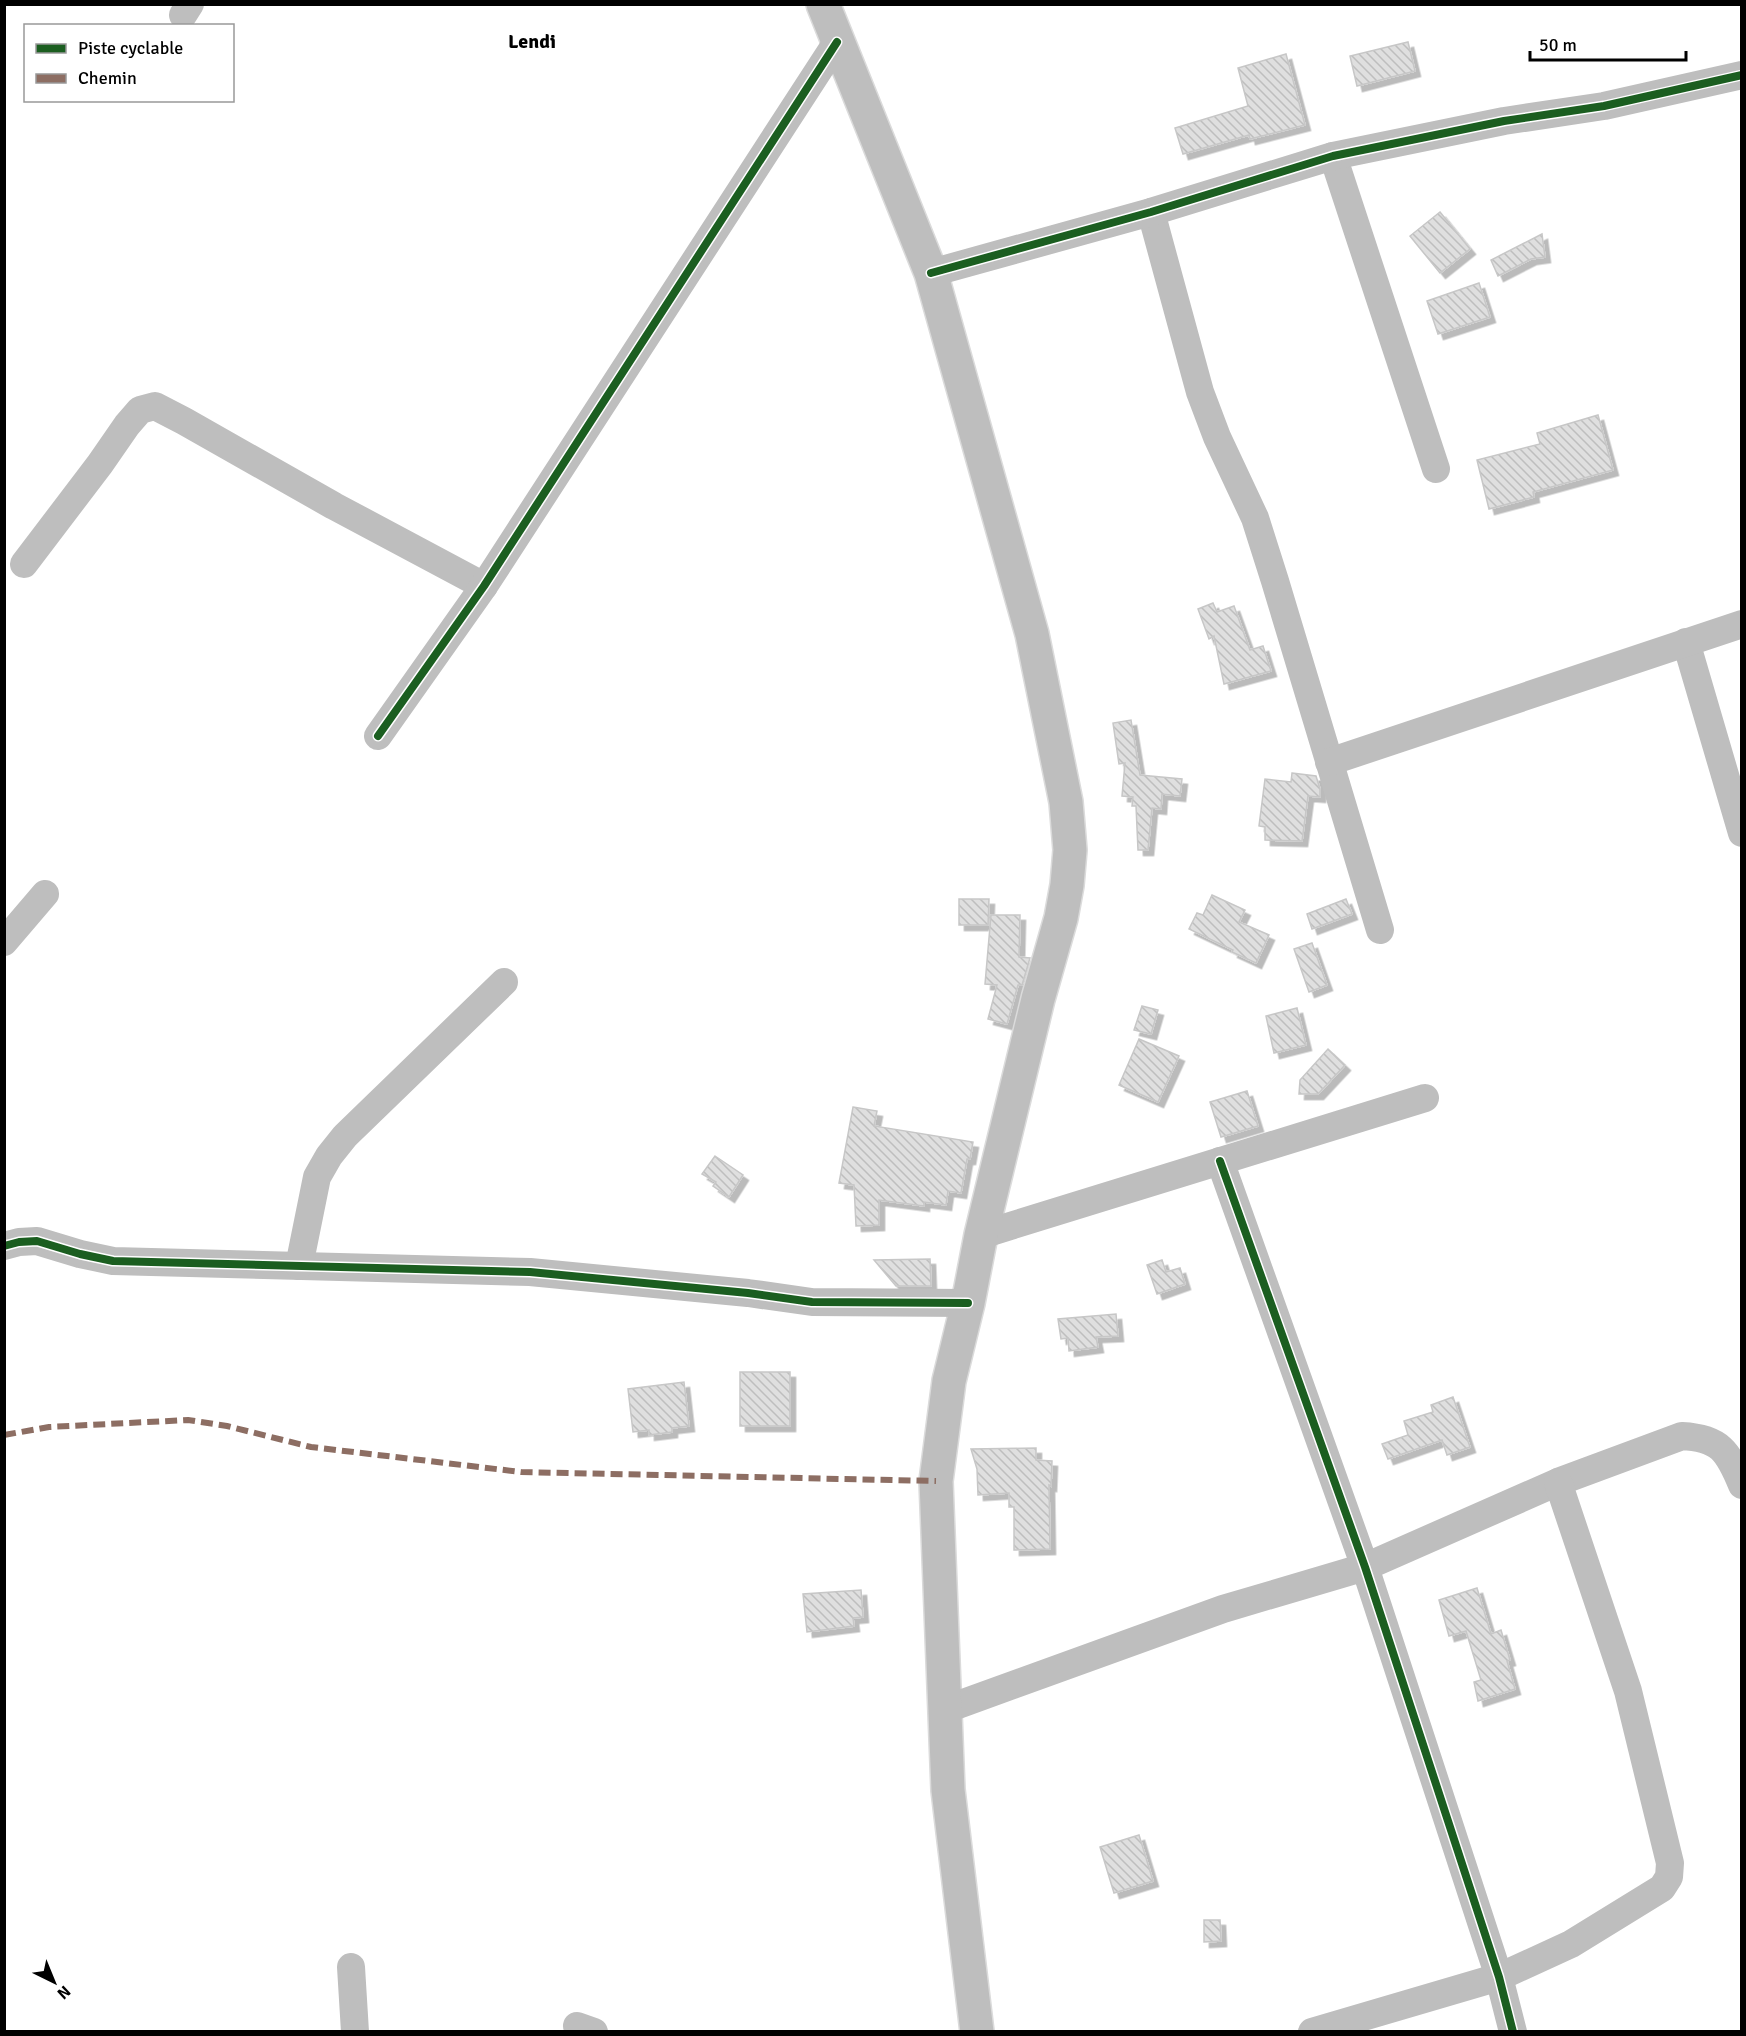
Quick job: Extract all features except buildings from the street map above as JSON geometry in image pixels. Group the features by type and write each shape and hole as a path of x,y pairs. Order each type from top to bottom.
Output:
{"main road":[{"path":"823,4 930,273 1032,634 1066,802 1070,850 1068,885 1061,918 1038,999 981,1235 968,1303 949,1381 936,1481 948,1790 977,2031"}],"street":[{"path":"378,736 484,586 837,42"},
{"path":"930,273 1151,212 1333,156 1504,121 1604,106 1742,75"},
{"path":"1333,156 1436,469"},
{"path":"1151,212 1200,392 1217,437 1255,518 1380,930"},
{"path":"24,564 127,425 140,410 155,406 484,586"},
{"path":"1329,762 1742,624"},
{"path":"1686,642 1742,833"},
{"path":"4,942 45,894"},
{"path":"299,1266 316,1177 328,1156 345,1136 504,982"},
{"path":"981,1235 1425,1098"},
{"path":"1220,1161 1365,1567 1499,1977 1513,2031"},
{"path":"4,1246 37,1241 113,1261 530,1272 748,1293 812,1302 968,1303"},
{"path":"944,1710 1223,1609 1365,1567 1558,1482 1682,1436 1703,1437 1719,1446 1733,1464 1742,1485"},
{"path":"1312,2031 1499,1977 1571,1944 1648,1898 1662,1888 1669,1877 1670,1863 1628,1691 1558,1482"},
{"path":"351,1967 355,2031"}],"marked path":[{"path":"4,1435 49,1427 188,1420 227,1426 311,1447 521,1472 936,1481"}],"cycle path":[{"path":"378,736 484,586 837,42"},
{"path":"931,273 1151,212 1333,156 1504,121 1604,106 1742,75"},
{"path":"1220,1161 1365,1567 1499,1977 1513,2032"},
{"path":"4,1246 37,1241 113,1261 530,1272 748,1293 812,1302 968,1303"}],"district":[{"name":"Lendi","path":"532,41"}]}
